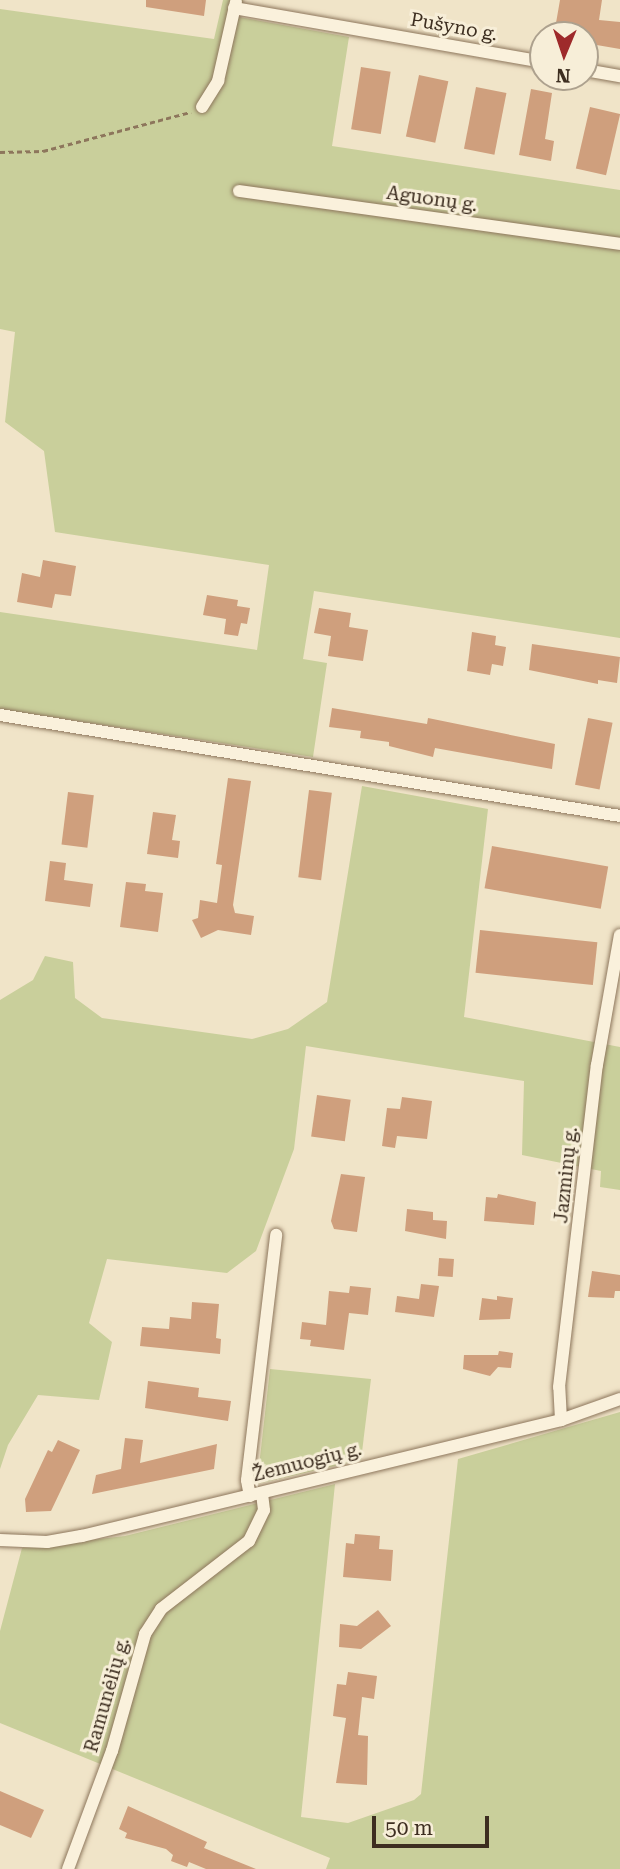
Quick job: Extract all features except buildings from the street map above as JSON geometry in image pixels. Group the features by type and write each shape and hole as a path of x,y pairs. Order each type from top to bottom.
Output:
{"street":[{"name":"Pušyno g.","path":"235,4 529,59"},
{"path":"202,107 218,81 235,4"},
{"path":"599,72 620,76"},
{"name":"Aguonų g.","path":"239,191 620,244"},
{"path":"0,715 620,816"},
{"name":"Jazminų g.","path":"561,1420 559,1387 597,1065 620,936"},
{"name":"Ramunėlių g.","path":"68,1869 112,1751 145,1634 161,1609 248,1541 264,1510 247,1480 276,1235"},
{"name":"Žemuogių g.","path":"0,1540 47,1542 82,1536 561,1420 620,1399"}],"path":[{"path":"0,152 43,151 202,107"}],"green space":[{"path":"223,0 243,0 239,17 349,37 332,146 620,190 620,638 314,591 303,659 327,663 313,757 0,709 0,612 257,650 269,565 55,532 44,451 5,422 15,332 0,329 0,9 214,39"},
{"path":"362,786 488,809 464,1017 620,1047 620,1190 600,1187 601,1171 522,1155 524,1081 306,1046 294,1149 256,1251 227,1273 107,1259 89,1323 112,1342 99,1400 38,1395 8,1445 0,1469 0,1000 33,980 45,956 73,962 75,998 102,1018 252,1039 288,1029 327,1002"},
{"path":"270,1369 371,1379 361,1460 257,1484"},
{"path":"620,1412 620,1869 326,1869 330,1858 0,1723 0,1631 22,1548 125,1536 335,1484 301,1817 348,1823 414,1800 421,1794 458,1459"}]}
